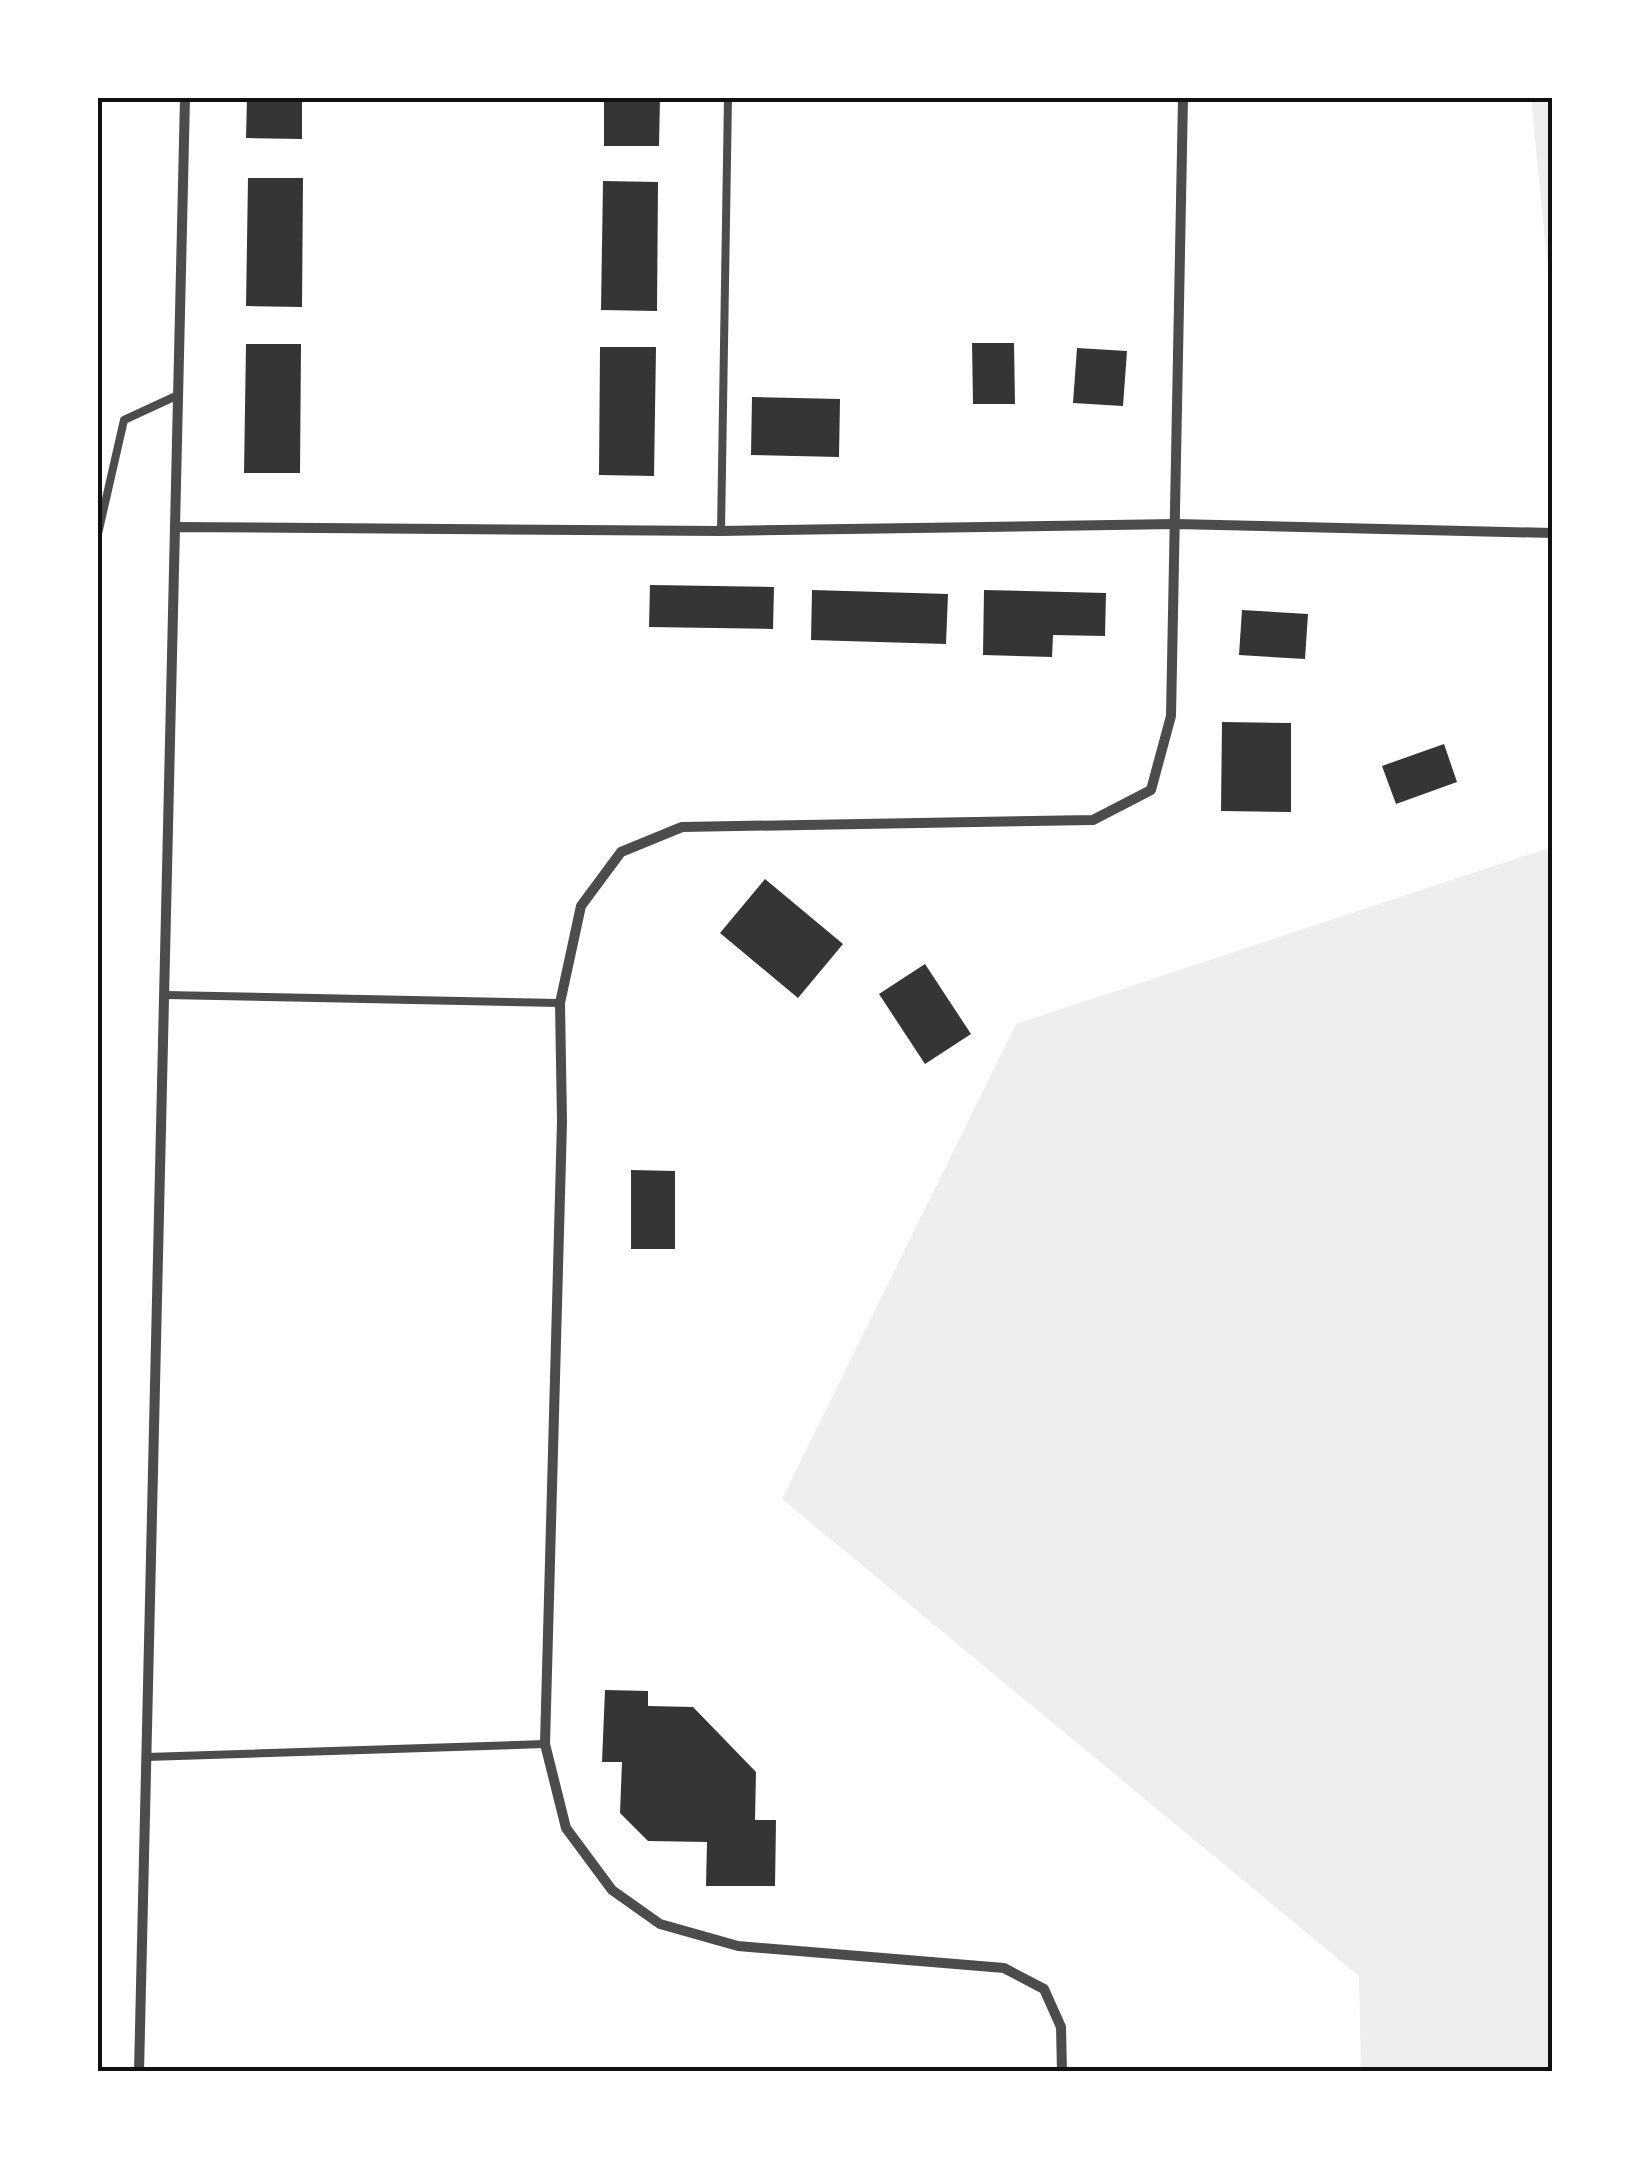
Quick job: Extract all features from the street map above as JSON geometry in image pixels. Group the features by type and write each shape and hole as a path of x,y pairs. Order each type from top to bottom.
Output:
{"street":[{"path":"139,2072 185,98"},
{"path":"1062,2072 1062,2027 1044,1989 1004,1968 738,1946 660,1924 612,1890 566,1828 545,1744 562,1122 560,1002 581,906 621,852 682,828 1093,820 1151,790 1171,716 1183,98"},
{"path":"175,527 720,531 1176,524 1552,533"}],"lane":[{"path":"720,531 728,98"},
{"path":"98,534 124,420 176,396"},
{"path":"165,995 560,1002"},
{"path":"147,1756 545,1744"}],"shaded area":[{"path":"1531,98 1552,98 1552,311"},
{"path":"1552,847 1552,2071 1361,2071 1359,1976 782,1499 1016,1024"}],"building":[{"path":"247,98 302,98 302,139 246,138"},
{"path":"604,98 660,98 659,146 604,146"},
{"path":"248,178 303,178 302,307 246,306"},
{"path":"603,181 658,182 657,311 601,310"},
{"path":"972,343 1014,343 1015,404 973,404"},
{"path":"246,344 301,344 300,473 244,473"},
{"path":"600,347 656,347 654,476 599,475"},
{"path":"1077,348 1127,351 1123,406 1073,403"},
{"path":"752,397 840,399 839,457 751,455"},
{"path":"650,585 774,587 773,629 649,627"},
{"path":"812,590 948,594 946,644 811,640"},
{"path":"984,590 1106,593 1105,636 1053,635 1052,657 983,655"},
{"path":"1242,610 1308,614 1305,659 1239,655"},
{"path":"1222,722 1291,723 1291,812 1221,811"},
{"path":"1444,744 1457,782 1396,804 1382,766"},
{"path":"765,879 843,944 798,998 720,933"},
{"path":"925,964 971,1034 925,1064 879,994"},
{"path":"631,1170 675,1171 675,1249 631,1249"},
{"path":"605,1690 648,1691 648,1706 693,1707 756,1772 755,1820 776,1820 775,1886 706,1886 707,1842 648,1841 620,1813 622,1762 602,1762"}]}
